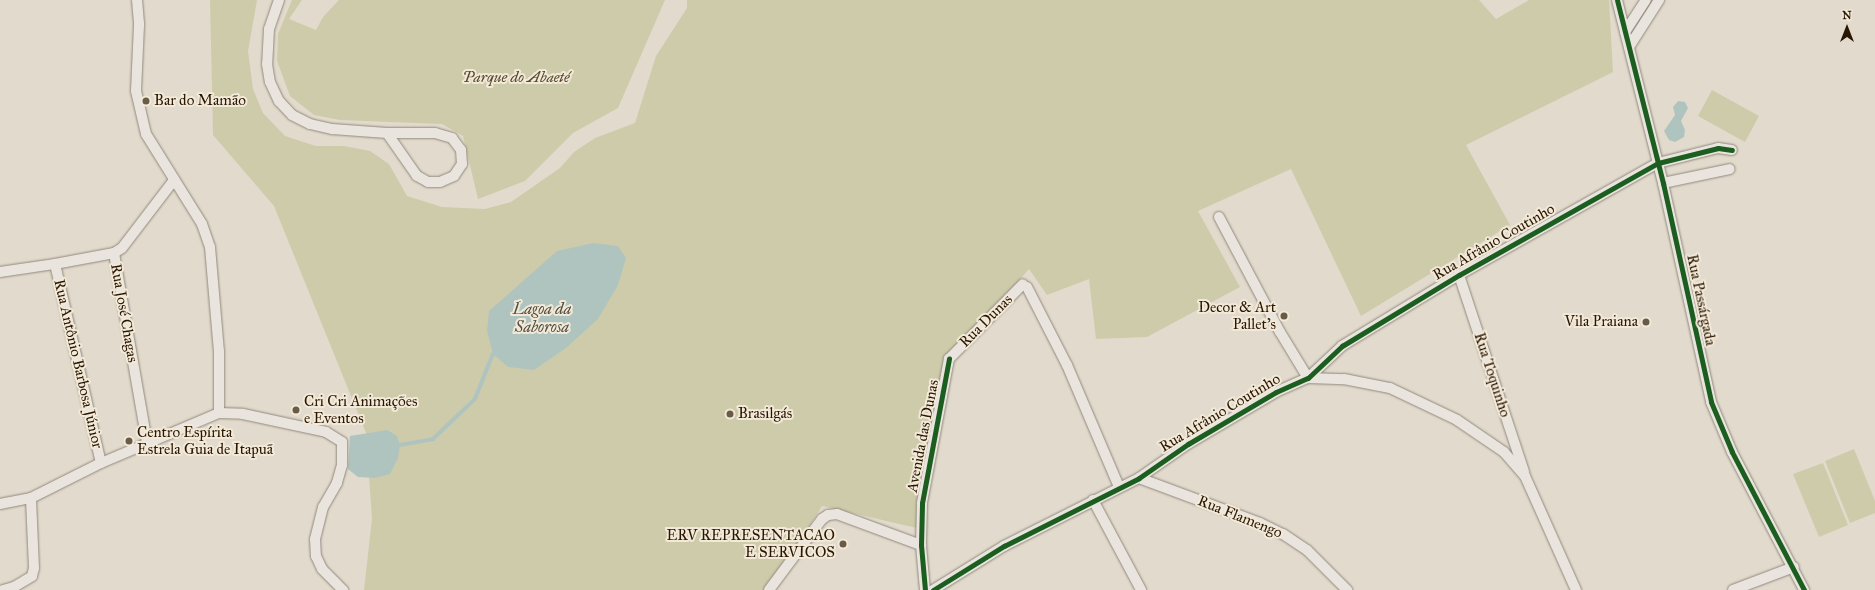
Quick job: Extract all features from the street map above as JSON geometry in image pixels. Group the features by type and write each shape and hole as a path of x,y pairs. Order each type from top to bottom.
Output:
{"street":[{"path":"137,0 139,25 136,91 139,112 153,150 202,224 210,247 219,351 219,413"},
{"path":"280,0 270,29 267,47 270,82 279,101 292,115 310,124 387,134 435,133 452,138 460,150 462,164 454,176 440,182 428,182 417,176 387,134"},
{"name":"Rua Passárgada","path":"1617,0 1663,183 1705,378 1716,417 1732,452 1794,567 1804,590"},
{"path":"1625,32 1646,0"},
{"path":"1629,47 1659,0"},
{"name":"Rua Afrânio Coutinho","path":"933,590 1004,546 1139,478 1188,444 1276,392 1308,378 1342,346 1459,275 1658,164 1718,148 1732,150"},
{"path":"1663,183 1730,169"},
{"name":"Rua José Chagas","path":"147,444 114,253 128,243 174,180"},
{"path":"1219,217 1280,332 1308,378 1367,382 1412,397 1456,420 1504,452 1525,476 1576,590"},
{"name":"Rua Antônio Barbosa Júnior","path":"0,272 114,253"},
{"name":"Rua Antônio Barbosa Júnior","path":"55,264 101,463"},
{"name":"Rua Toquinho","path":"1459,275 1525,476"},
{"name":"Rua Dunas","path":"949,359 1025,286 1067,365 1119,487"},
{"name":"Avenida das Dunas","path":"925,590 921,545 922,503 949,359"},
{"path":"0,504 31,498 101,463 219,413 244,414 326,432 342,442 342,465 337,483 323,507 315,539 316,556 322,569 343,590"},
{"name":"Rua Flamengo","path":"1139,478 1260,523 1283,534 1307,550 1347,590"},
{"path":"3,590 14,587 28,578 34,568 31,498"},
{"path":"1093,500 1141,590"},
{"path":"770,590 822,519 828,515 837,514 921,545"},
{"path":"1733,590 1794,567"}],"green space":[{"path":"210,0 257,0 248,51 253,89 263,113 285,136 316,146 344,146 370,151 389,164 407,196 442,207 485,209 511,202 560,168 574,152 595,138 635,123 656,56 687,8 687,0 1479,0 1496,19 1529,0 1609,0 1613,72 1466,145 1510,225 1361,316 1291,169 1198,211 1240,287 1147,337 1096,339 1089,279 1047,295 1029,269 949,359 921,529 822,506 769,590 364,590 372,519 366,433 274,206 213,135"},
{"name":"Parque do Abaeté","path":"292,0 302,0 289,19 316,30 323,17 339,0 665,0 618,108 573,133 525,181 478,199 463,136 442,124 340,120 314,115 290,96 277,61 278,34"},
{"path":"1712,90 1759,116 1745,142 1698,116"},
{"path":"1854,449 1875,501 1875,513 1850,523 1825,461"},
{"path":"1823,463 1848,525 1819,537 1793,474"}],"water":[{"path":"1678,101 1685,102 1688,108 1681,121 1685,130 1684,137 1675,142 1669,140 1664,131 1675,115 1673,107"},
{"name":"Lagoa da Saborosa","path":"593,243 618,246 626,258 618,285 598,319 566,348 534,370 508,367 493,354 487,331 489,311 557,251"},
{"path":"387,430 397,436 400,445 398,458 390,474 375,478 358,477 348,469 350,436"}],"waterway":[{"path":"400,445 433,439 475,399 493,354"}],"cycle path":[{"path":"1617,0 1663,183 1711,402 1732,452 1804,590"},
{"path":"933,590 1004,546 1139,478 1188,444 1276,392 1308,378 1342,346 1459,275 1658,163 1718,148 1732,150"},
{"path":"925,590 921,545 922,503 949,359"}],"place":[{"name":"Bar do Mamão","path":"146,101"},
{"name":"Decor & Art Pallet's","path":"1284,316"},
{"name":"Vila Praiana","path":"1646,322"},
{"name":"Cri Cri Animações e Eventos","path":"296,410"},
{"name":"Brasilgás","path":"730,414"},
{"name":"Centro Espírita Estrela Guia de Itapuã","path":"129,441"},
{"name":"ERV REPRESENTACAO E SERVICOS","path":"843,544"}]}
